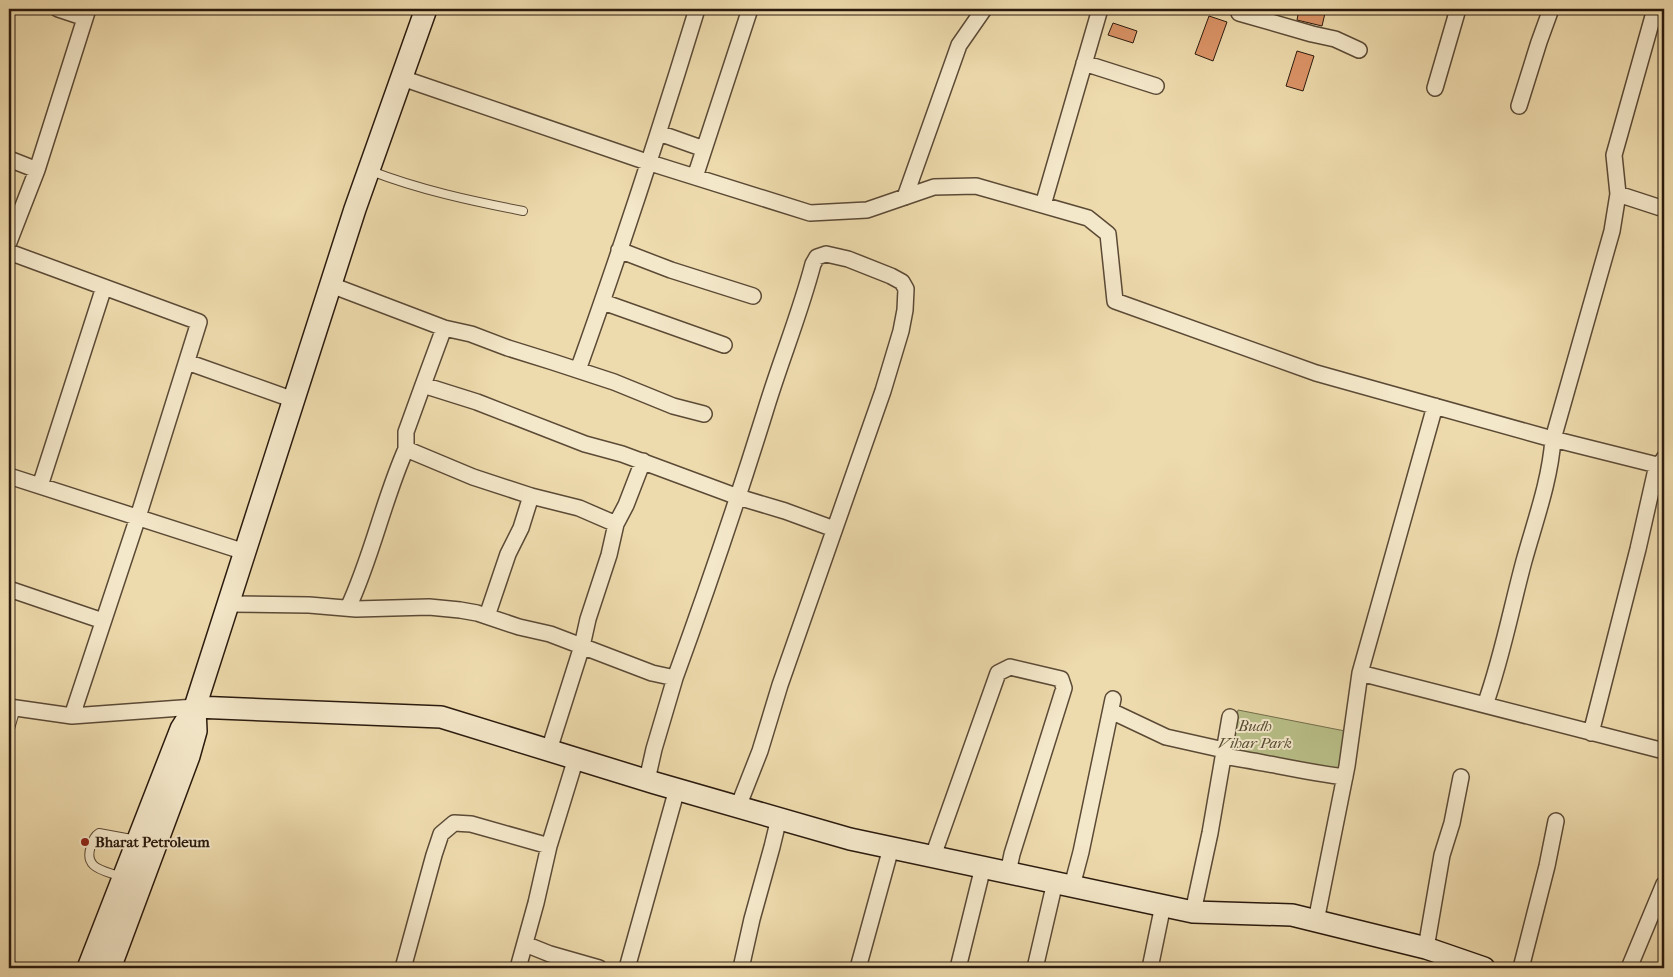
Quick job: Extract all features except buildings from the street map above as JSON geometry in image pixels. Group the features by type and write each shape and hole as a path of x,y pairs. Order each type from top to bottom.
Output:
{"street":[{"path":"9,242 37,170 87,14 58,9"},
{"path":"88,968 181,729 195,707 369,170 426,9"},
{"path":"578,370 650,163 698,9"},
{"path":"695,177 750,9"},
{"path":"906,197 959,45 984,9"},
{"path":"1043,205 1100,9"},
{"path":"1240,9 1239,13 1335,39 1359,50"},
{"path":"1435,88 1458,9"},
{"path":"1519,106 1551,9"},
{"path":"1485,705 1546,485 1553,439 1612,231 1618,194 1614,155 1655,9"},
{"path":"1084,63 1156,86"},
{"path":"402,78 650,163 810,214 867,210 934,187 976,186 1088,218 1108,234 1114,302 1316,373 1553,439 1660,462 1591,733"},
{"path":"659,133 704,149"},
{"path":"9,159 37,170"},
{"path":"1618,194 1664,209"},
{"path":"619,250 671,270 753,296"},
{"path":"9,252 200,322 72,716"},
{"path":"647,780 674,678 702,604 738,497 765,410 795,326 813,264 817,257 826,254 848,259 902,282 906,289 906,298 901,331 780,685 760,751 738,807"},
{"path":"331,285 444,328 471,334 578,370 673,406 704,414"},
{"path":"40,486 104,287"},
{"path":"603,302 724,345"},
{"path":"348,608 367,562 384,508 406,449 406,432 444,328"},
{"path":"187,362 294,400"},
{"path":"423,385 477,402 585,444 643,461 738,497 785,511 834,529"},
{"path":"1316,921 1345,777 1360,673 1435,406"},
{"path":"406,449 473,477 531,496 579,508 616,524"},
{"path":"549,750 609,555 616,524 626,505 643,461"},
{"path":"9,476 245,552"},
{"path":"487,616 508,554 520,528 531,496"},
{"path":"9,589 103,621"},
{"path":"229,604 309,605 348,608 429,607 460,610 550,634 652,673 674,678"},
{"path":"933,856 998,673 1010,667 1061,679 1064,688 1008,872"},
{"path":"1360,673 1664,751"},
{"path":"1035,968 1063,884 1081,852 1112,705 1166,737 1224,753 1308,772 1345,777"},
{"path":"110,968 189,756 196,731 195,707"},
{"path":"12,708 72,716 195,707 441,717 677,789 850,839 1194,912 1292,915 1426,948 1484,968"},
{"path":"1194,912 1230,717"},
{"path":"518,968 549,846 576,758"},
{"path":"1426,948 1442,855 1452,823 1461,777"},
{"path":"627,968 677,789"},
{"path":"741,968 779,818"},
{"path":"1521,968 1556,821"},
{"path":"404,968 441,834 454,824 471,824 549,846"},
{"path":"858,968 891,848"},
{"path":"958,968 983,867"},
{"path":"1629,968 1660,904 1664,884"},
{"path":"1150,968 1163,905"},
{"path":"525,944 550,954 600,968"}],"lane":[{"path":"369,170 395,180 458,198 523,211"},
{"path":"9,732 12,708"},
{"path":"123,877 93,866 89,859 92,842 96,834 99,833 137,840"}],"green space":[{"name":"Budh Vihar Park","path":"1238,710 1345,731 1346,772 1231,752"}],"place":[{"name":"Bharat Petroleum","path":"85,842"}]}
